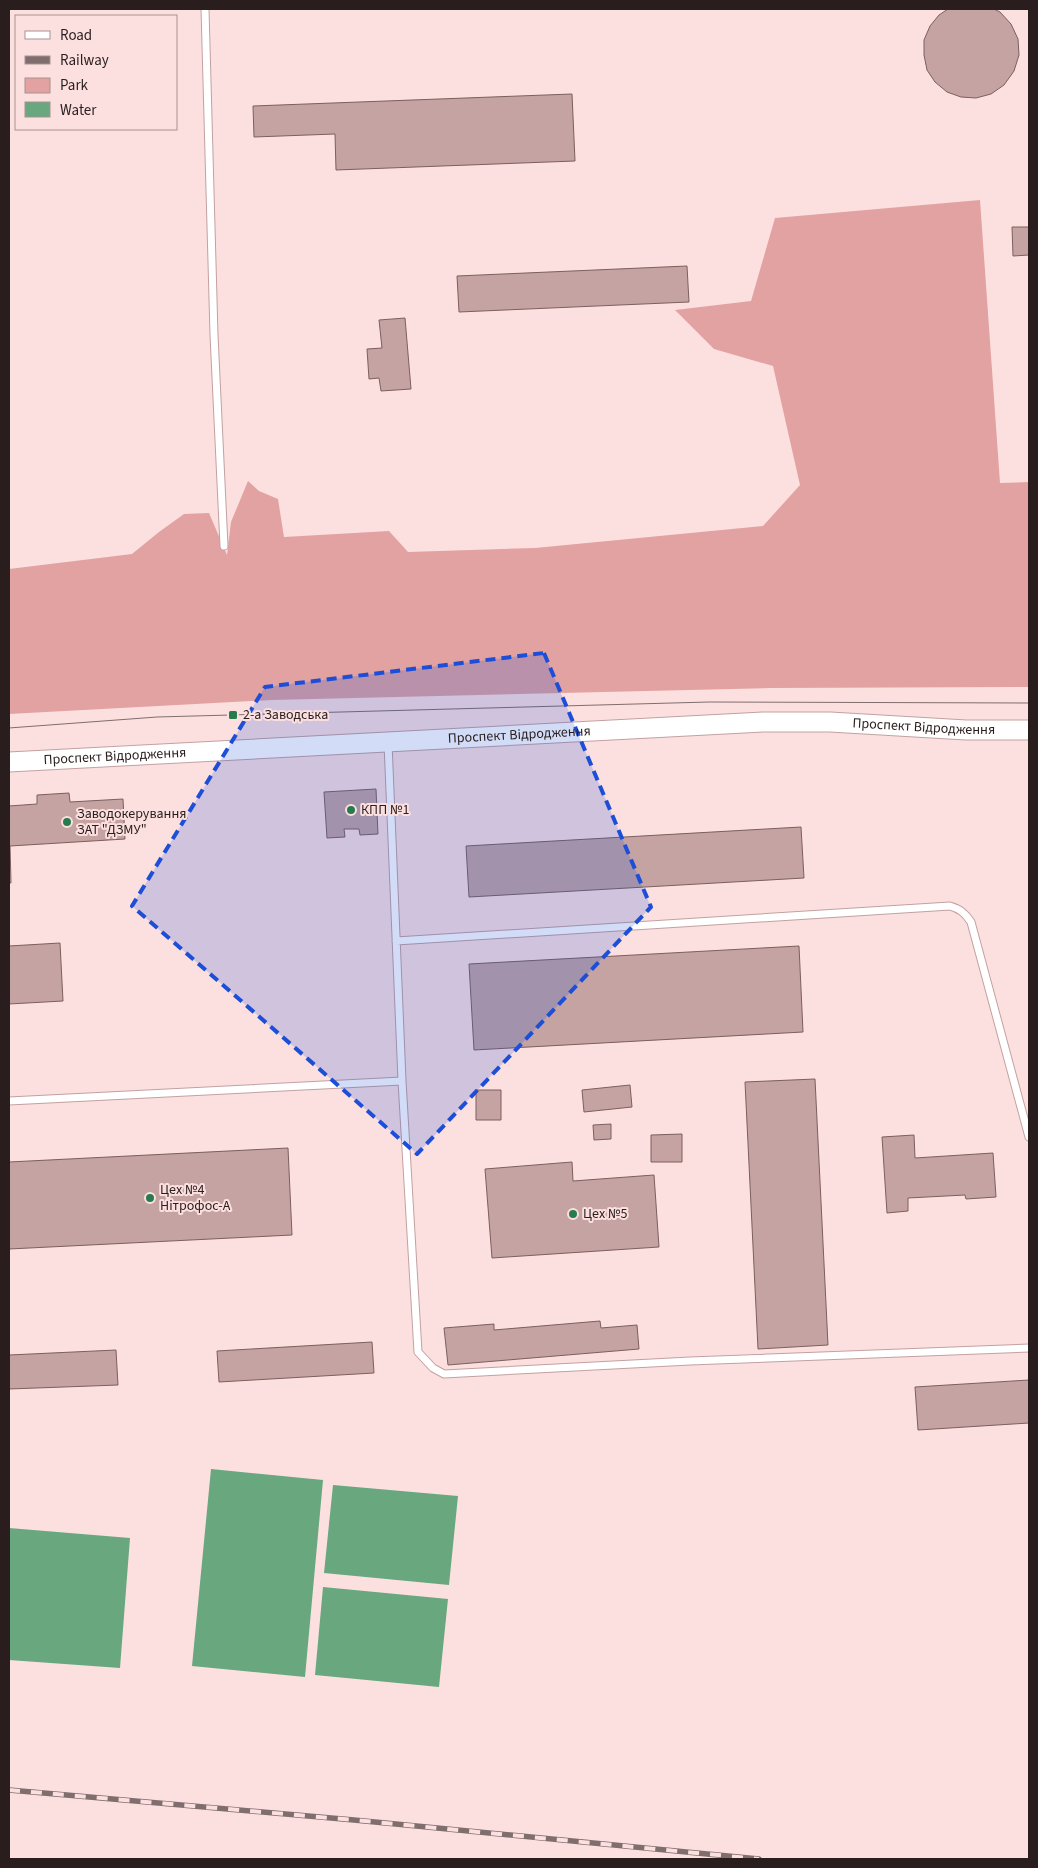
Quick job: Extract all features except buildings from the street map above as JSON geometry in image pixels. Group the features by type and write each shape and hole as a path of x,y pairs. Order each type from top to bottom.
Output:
{"street":[{"name":"Проспект Відродження","path":"9,762 763,722 830,722 966,730 1029,730"}],"lane":[{"path":"205,9 214,326 224,546"},
{"path":"388,742 402,1081 418,1352 425,1361 444,1374 700,1361 1029,1348"},
{"path":"396,941 950,906 958,908 966,914 971,922 1029,1137"},
{"path":"9,1101 402,1081"}],"highlighted area":[{"path":"544,653 651,907 417,1154 132,906 265,687"}],"green space":[{"path":"980,200 1000,483 1029,482 1029,687 771,688 272,700 9,714 9,569 132,554 184,514 209,513 227,555 231,522 248,481 259,491 278,499 284,537 389,531 408,552 535,548 763,526 800,485 773,366 714,349 675,310 751,301 775,218"}],"water":[{"path":"211,1469 323,1480 305,1677 192,1666"},
{"path":"333,1485 458,1496 449,1585 324,1573"},
{"path":"9,1528 130,1538 120,1668 9,1660"},
{"path":"323,1587 448,1599 439,1687 315,1675"}],"tram line":[{"path":"9,728 157,717 709,702 1029,703"}],"railway":[{"path":"9,1790 354,1820 759,1859"}],"place":[{"name":"2-а Заводська","path":"233,715"},
{"name":"КПП №1","path":"351,810"},
{"name":"Заводокерування ЗАТ \"ДЗМУ\"","path":"67,822"},
{"name":"Цех №4 Нітрофос-А","path":"150,1198"},
{"name":"Цех №5","path":"573,1214"}]}
